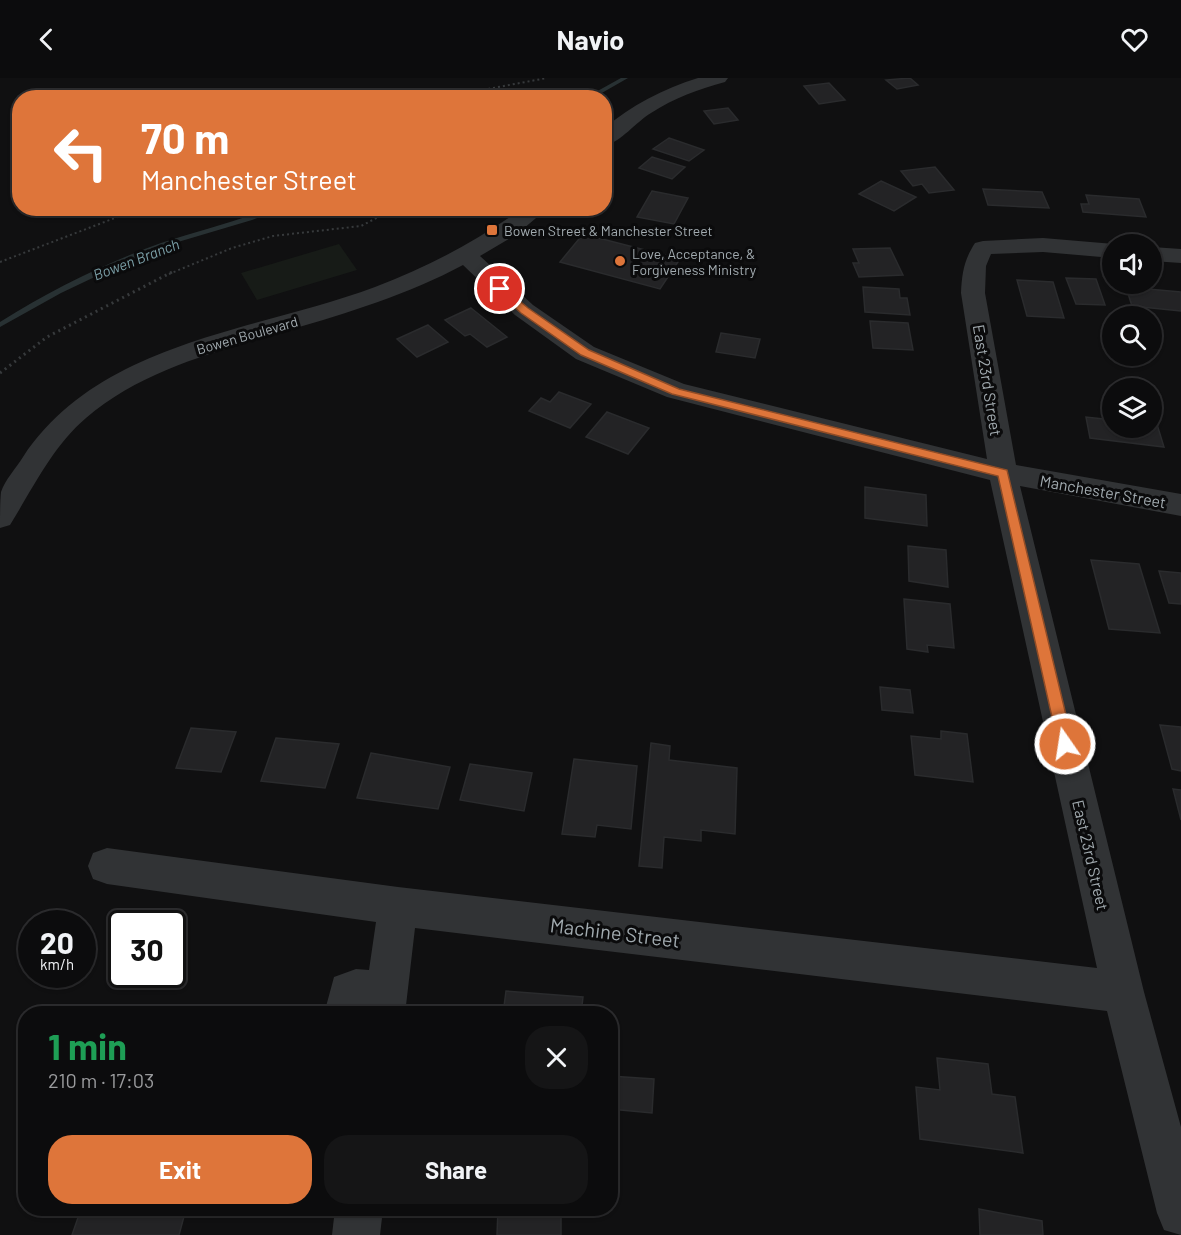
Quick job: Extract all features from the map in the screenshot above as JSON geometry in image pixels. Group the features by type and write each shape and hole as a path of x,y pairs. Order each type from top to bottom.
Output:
{"street":[{"path":"612,133 629,117 647,106 677,92 719,78"},
{"name":"Bowen Boulevard","path":"0,517 62,425 97,396 117,384 194,350 365,300 467,256 526,216"},
{"name":"East 23rd Street","path":"1102,250 1043,245 983,248 974,266 973,293 1003,473 1123,992 1181,1213"},
{"path":"1162,255 1181,256"},
{"name":"Manchester Street","path":"467,256 508,296 551,330 585,352 676,392 1003,473 1181,505"},
{"name":"Machine Street","path":"107,866 398,906 1123,992"},
{"path":"346,1006 349,992 356,990 386,1003 398,906"},
{"path":"356,1235 358,1216"}],"path":[{"path":"482,90 547,78"},
{"path":"0,262 120,216"},
{"path":"0,373 47,337 153,280 232,248 273,236 361,226 380,216"}],"shaded area":[{"path":"339,244 357,270 257,300 241,273"}],"building":[{"path":"910,78 918,85 897,89 886,80"},
{"path":"829,83 845,100 819,104 804,86"},
{"path":"728,108 738,120 714,124 704,111"},
{"path":"669,138 704,150 689,161 653,149"},
{"path":"652,157 685,167 672,179 639,168"},
{"path":"935,167 954,190 929,193 922,184 913,186 901,171"},
{"path":"881,181 916,197 894,211 859,194"},
{"path":"983,189 1042,192 1049,208 988,205"},
{"path":"652,191 688,198 674,224 637,217"},
{"path":"1086,195 1139,199 1146,217 1083,212 1081,204 1089,204"},
{"name":"Love, Acceptance, & Forgiveness Ministry","path":"583,234 680,259 660,289 560,262"},
{"path":"890,248 903,275 859,277 853,263 859,263 853,249"},
{"path":"1066,278 1096,279 1105,305 1076,304"},
{"path":"1017,280 1053,282 1064,318 1027,316"},
{"path":"863,287 899,289 900,298 907,298 910,315 865,312"},
{"path":"1162,290 1181,292 1181,311 1162,309 1162,306 1132,306 1128,294 1162,294"},
{"path":"471,308 507,337 487,347 470,334 465,336 445,320"},
{"path":"870,321 908,323 913,350 873,348"},
{"path":"428,325 448,342 417,357 397,339"},
{"path":"721,333 760,339 755,358 716,352"},
{"path":"559,392 591,404 570,428 529,411 541,398 550,402"},
{"path":"607,412 649,428 628,454 586,437"},
{"path":"1086,417 1102,419 1102,438 1161,438 1164,447 1090,438"},
{"path":"865,487 926,495 927,526 865,518"},
{"path":"908,546 946,550 948,587 909,581"},
{"path":"1091,560 1139,564 1160,633 1109,629"},
{"path":"1159,571 1181,573 1181,604 1169,603"},
{"path":"904,599 950,604 954,648 927,645 928,652 907,649"},
{"path":"880,687 910,690 913,713 882,710"},
{"path":"1160,725 1181,727 1181,771 1172,769"},
{"path":"191,728 236,732 221,772 176,768"},
{"path":"941,731 967,734 973,782 915,775 911,736 941,739"},
{"path":"276,738 339,744 325,788 261,781"},
{"path":"651,743 670,746 669,760 737,768 735,834 701,830 701,841 664,837 662,868 639,866"},
{"path":"371,753 450,767 438,809 357,798"},
{"path":"574,759 637,766 631,829 597,825 595,837 562,834"},
{"path":"470,764 532,773 524,811 460,800"},
{"path":"1173,789 1181,790 1181,820"},
{"path":"506,991 583,997 582,1006 504,1006"},
{"path":"937,1058 988,1064 992,1094 1015,1097 1023,1153 920,1139 916,1087 940,1090"},
{"path":"618,1077 654,1079 652,1113 618,1110"},
{"path":"979,1209 1042,1221 1043,1235 980,1235"},
{"path":"79,1216 184,1216 179,1235 72,1235"},
{"path":"498,1216 561,1216 561,1235 497,1235"}],"waterway":[{"name":"Bowen Branch","path":"603,90 625,78"},
{"name":"Bowen Branch","path":"0,325 58,291 140,254 255,216"}],"place":[{"name":"Bowen Street & Manchester Street","path":"492,230"},
{"name":"Love, Acceptance, & Forgiveness Ministry","path":"620,261"}],"route":[{"path":"500,289 524,310 585,352 676,392 1003,473 1065,744"}]}
